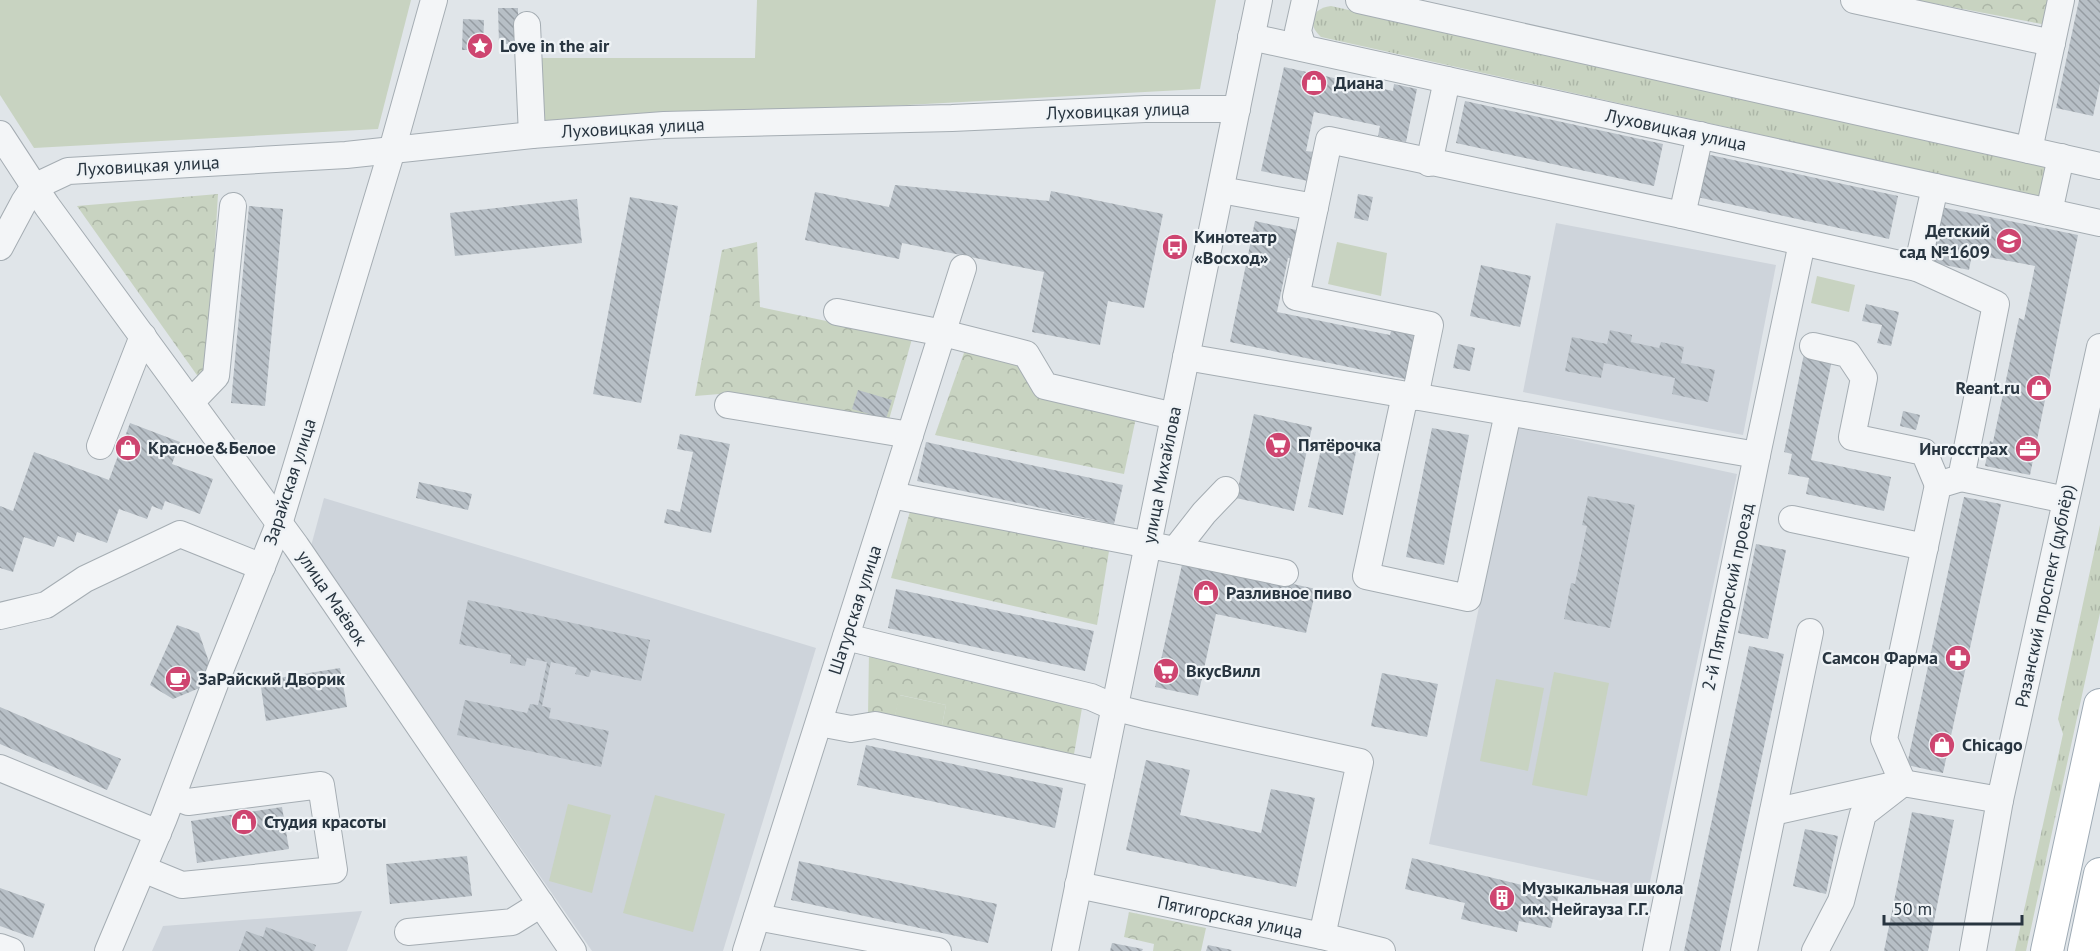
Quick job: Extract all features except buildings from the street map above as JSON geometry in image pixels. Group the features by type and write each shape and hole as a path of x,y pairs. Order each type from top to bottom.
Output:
{"main road":[{"path":"2047,951 2100,705"},
{"path":"2084,951 2100,874"}],"street":[{"name":"Зарайская улица","path":"108,951 173,796 279,524 392,150 434,0"},
{"name":"улица Михайлова","path":"1065,951 1259,0"},
{"path":"1303,48 1298,31 1305,0"},
{"path":"1359,0 1405,5 2100,166"},
{"path":"1854,0 2052,43"},
{"path":"2029,150 2061,0"},
{"path":"527,25 532,135"},
{"name":"Луховицкая улица","path":"1251,36 2100,223"},
{"path":"1429,163 1447,80"},
{"name":"Луховицкая улица","path":"34,187 68,171 346,155 532,135 664,125 952,118 1145,109 1237,109"},
{"name":"улица Маёвок","path":"0,134 34,187 279,524 573,951"},
{"path":"1682,215 1700,135"},
{"path":"1508,413 1468,598 1366,576 1410,396 1430,325 1296,297 1329,140 1682,215 1917,268 1996,304 1950,482 1925,547 1884,739 1903,783"},
{"path":"2049,212 2061,157"},
{"path":"0,247 34,187"},
{"path":"1917,268 1935,187"},
{"path":"1221,190 1315,207"},
{"path":"191,402 216,376 233,206"},
{"name":"2-й Пятигорский проезд","path":"1656,951 1802,243"},
{"name":"Шатурская улица","path":"746,951 963,268"},
{"path":"837,312 943,333 1026,354 1045,386 1174,416"},
{"path":"100,446 143,336"},
{"path":"1813,346 1848,354 1864,378 1852,437 1924,452 1950,482 2066,500"},
{"name":"Рязанский проспект (дублёр)","path":"1973,951 2000,800 2100,347"},
{"path":"1186,357 1757,455"},
{"path":"728,405 910,435"},
{"path":"1175,550 1204,513 1226,490"},
{"path":"891,495 1285,573"},
{"path":"1792,519 1925,547"},
{"path":"0,616 46,605 85,579 180,534 262,567"},
{"path":"1744,951 1810,632"},
{"path":"846,637 1091,697 1116,708 1360,762 1322,936"},
{"path":"819,723 851,729 875,725 1101,774"},
{"path":"0,768 158,833"},
{"path":"1815,951 1841,901 1863,814 1903,783"},
{"path":"1773,812 1903,783 2000,800"},
{"path":"143,869 182,885 334,870 321,785 188,802 173,796"},
{"name":"Пятигорская улица","path":"1078,885 1322,936 1382,951"},
{"path":"408,932 512,922 541,904"},
{"path":"757,917 938,951"},
{"path":"0,948 10,951"}],"shaded area":[{"path":"1556,223 1776,265 1743,435 1523,392"},
{"path":"1517,427 1737,474 1648,891 1429,844"},
{"path":"324,498 816,648 723,951 592,951 311,546"},
{"path":"362,911 347,951 152,951 163,926"}],"green space":[{"path":"0,0 411,0 378,129 34,148 0,95"},
{"path":"757,0 1216,0 1200,89 539,125 535,58 755,58"},
{"path":"1916,0 2051,0 2047,25"},
{"path":"1331,6 2049,165 2041,197 1321,37 1314,27 1313,17 1319,10"},
{"path":"218,194 208,359 199,378 77,206"},
{"path":"757,242 760,307 912,339 888,423 732,393 695,396 722,250"},
{"path":"1337,242 1387,253 1381,296 1328,284"},
{"path":"1817,276 1855,285 1849,312 1811,303"},
{"path":"965,350 1015,359 1137,413 1124,474 935,435"},
{"path":"911,508 1110,545 1097,625 891,578"},
{"path":"2100,525 2100,613 2026,951 2015,951 2063,734 2058,719"},
{"path":"869,652 1082,708 1073,760 941,730 946,705 900,695 894,720 868,715"},
{"path":"1554,672 1609,683 1587,796 1532,785"},
{"path":"1496,679 1544,688 1528,771 1480,761"},
{"path":"899,695 946,705 941,730 894,720"},
{"path":"655,795 725,814 693,932 623,913"},
{"path":"568,804 611,815 592,893 549,881"},
{"path":"1129,912 1206,928 1201,951 1153,951 1154,944 1124,937"}],"place":[{"name":"Love in the air","path":"480,46"},
{"name":"Диана","path":"1314,83"},
{"name":"Детский сад №1609","path":"2009,241"},
{"name":"Кинотеатр «Восход»","path":"1175,247"},
{"name":"Reant.ru","path":"2039,388"},
{"name":"Пятёрочка","path":"1278,445"},
{"name":"Красное&Белое","path":"128,448"},
{"name":"Ингосстрах","path":"2028,449"},
{"name":"Разливное пиво","path":"1206,593"},
{"name":"Самсон Фарма","path":"1958,658"},
{"name":"ВкусВилл","path":"1166,671"},
{"name":"ЗаРайский Дворик","path":"178,679"},
{"name":"Chicago","path":"1942,745"},
{"name":"Студия красоты","path":"244,822"},
{"name":"Музыкальная школа им. Нейгауза Г.Г.","path":"1502,898"}]}
